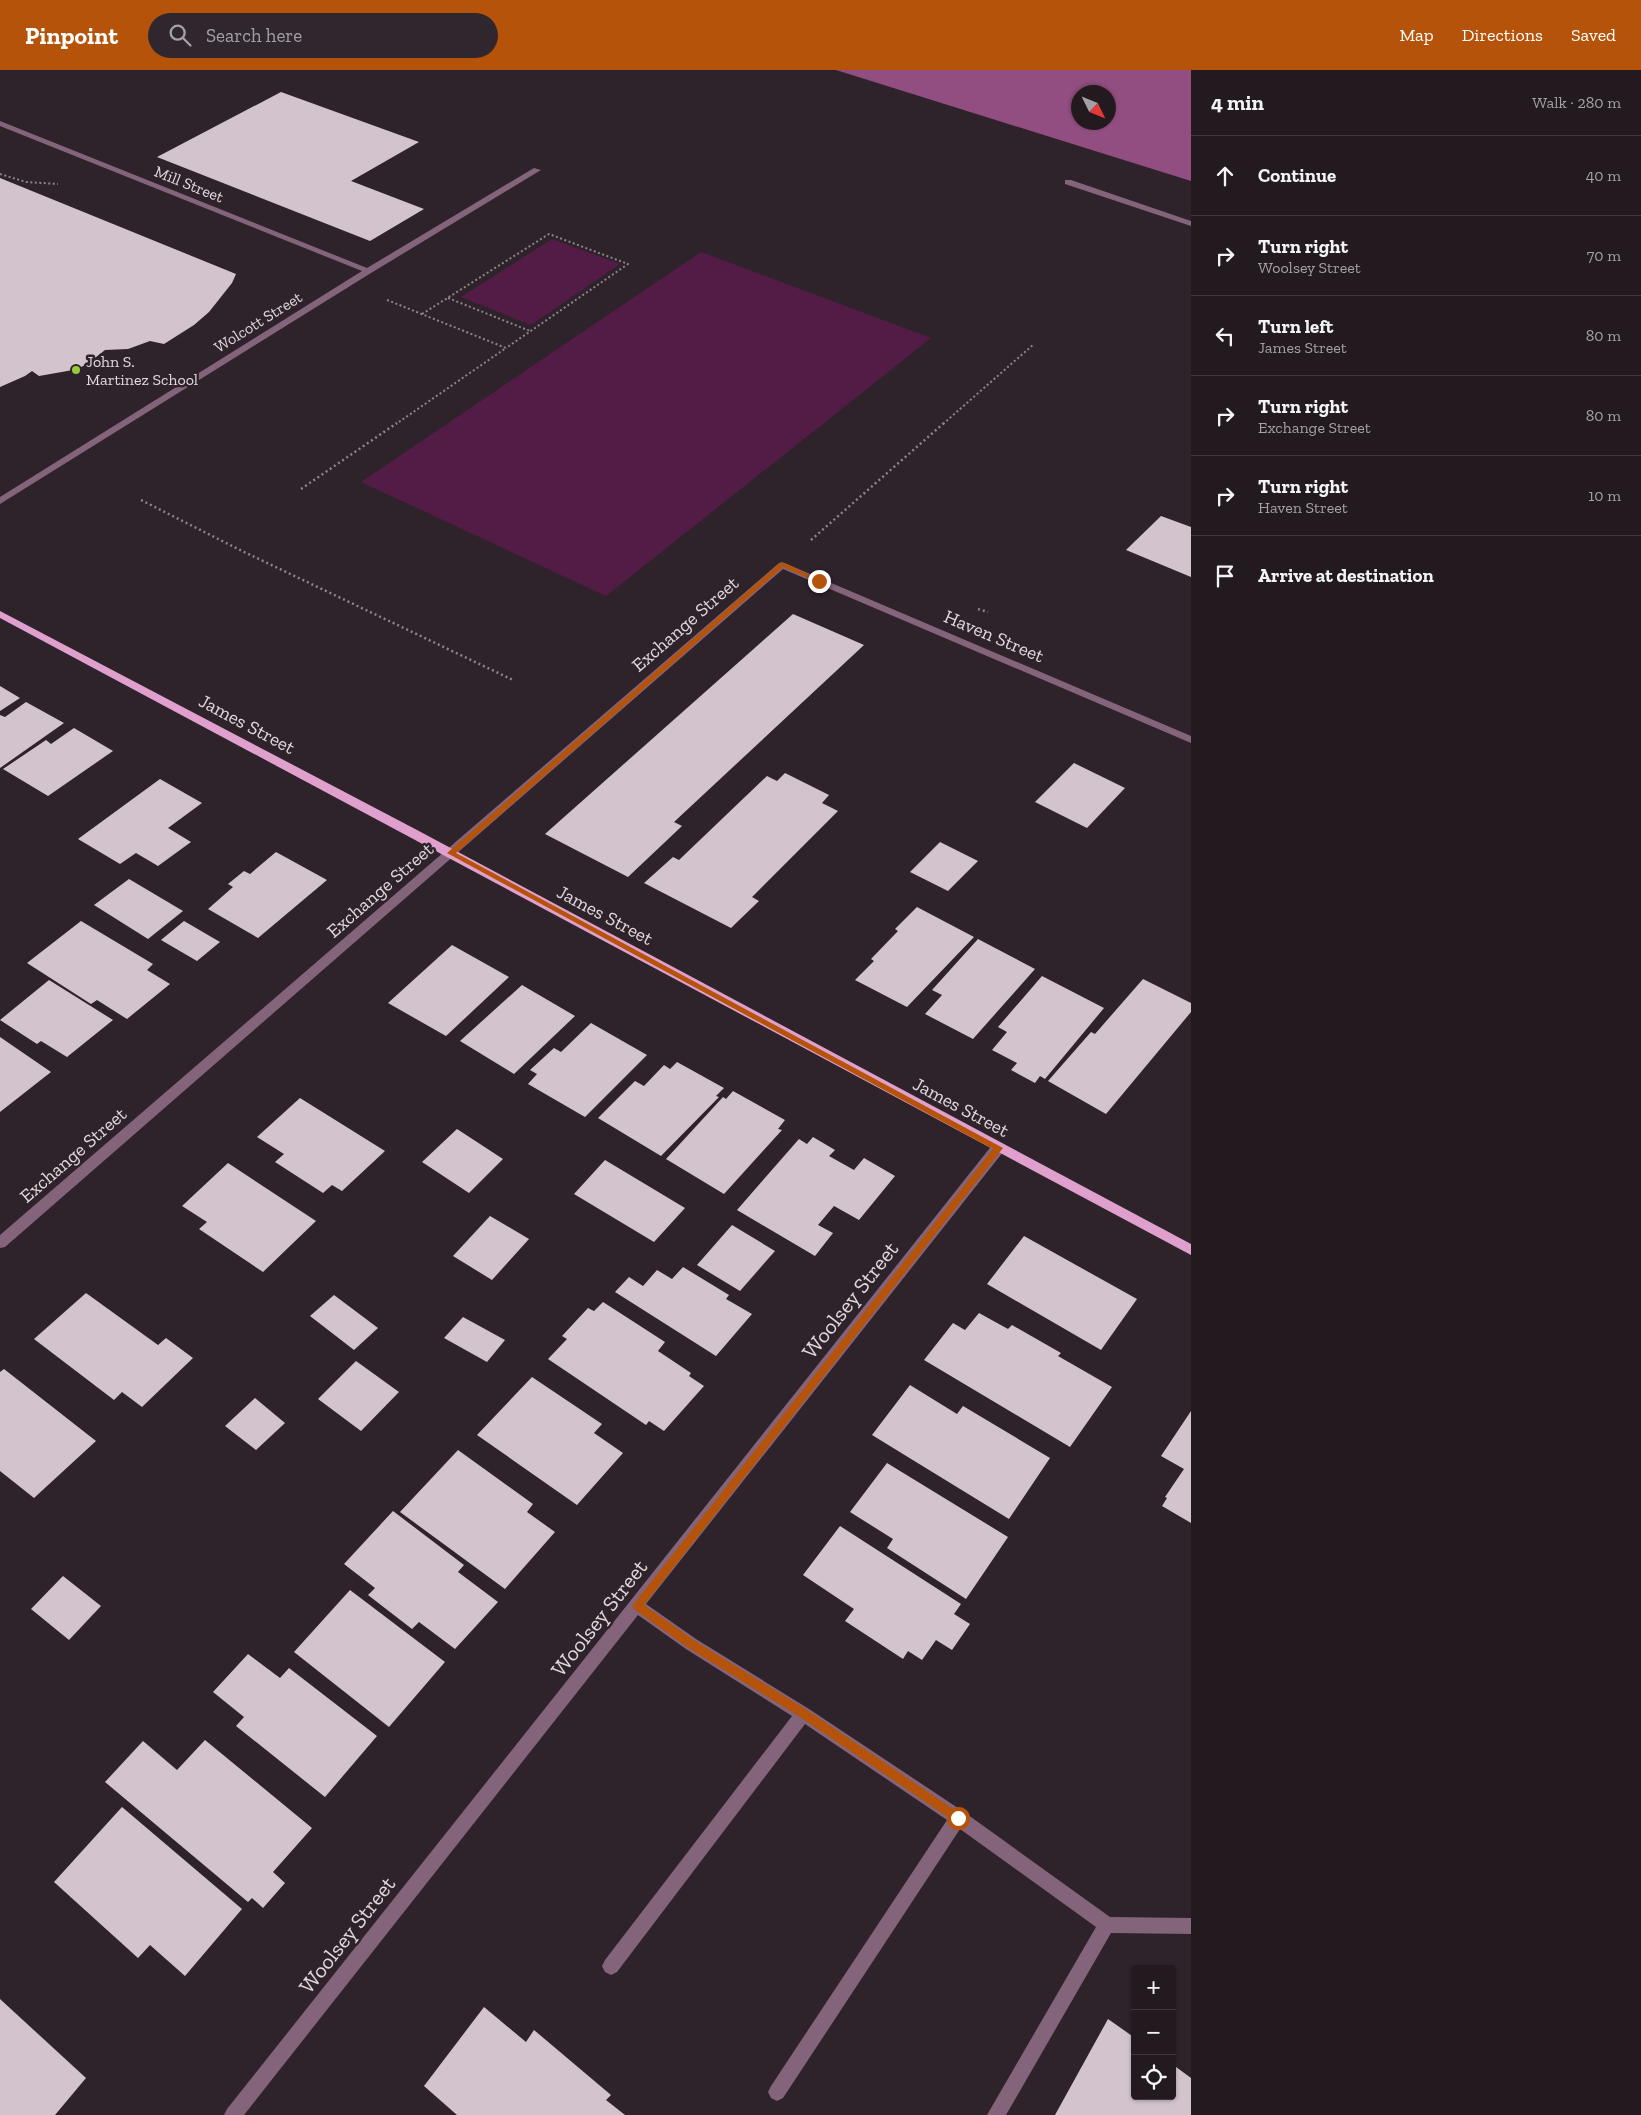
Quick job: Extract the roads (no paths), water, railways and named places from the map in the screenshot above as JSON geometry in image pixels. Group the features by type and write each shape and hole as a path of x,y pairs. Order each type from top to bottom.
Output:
{"main road":[{"name":"James Street","path":"0,614 451,853 1191,1250"}],"street":[{"name":"Mill Street","path":"0,123 368,271"},
{"name":"Wolcott Street","path":"0,500 368,271 537,170"},
{"path":"1068,182 1191,224"},
{"name":"Haven Street","path":"782,565 1191,740"},
{"name":"Exchange Street","path":"0,1243 782,565"},
{"name":"Woolsey Street","path":"233,2115 998,1148"},
{"path":"637,1606 691,1644 803,1714 958,1818 1107,1925 1191,1926"},
{"path":"612,1966 803,1714"},
{"path":"777,2092 958,1818"},
{"path":"996,2115 1107,1925"}],"place":[{"name":"John S. Martinez School","path":"76,370"}]}
